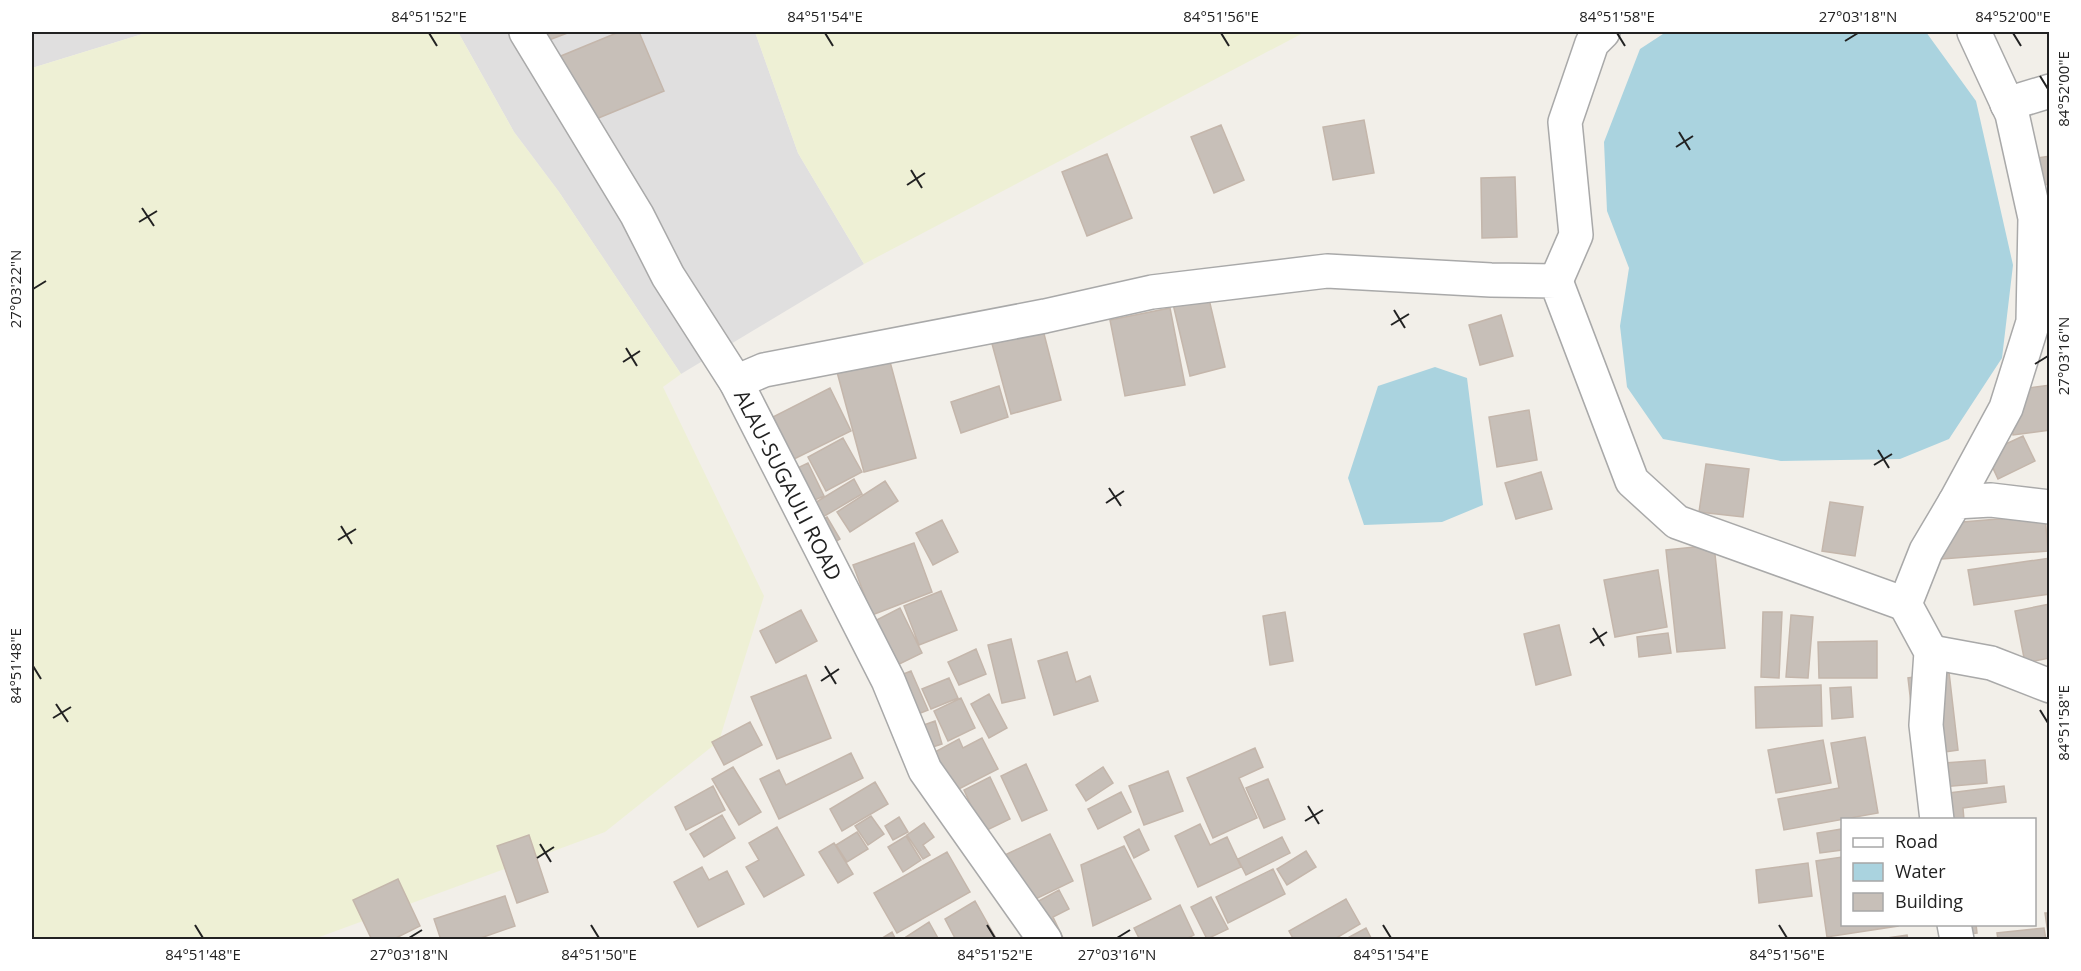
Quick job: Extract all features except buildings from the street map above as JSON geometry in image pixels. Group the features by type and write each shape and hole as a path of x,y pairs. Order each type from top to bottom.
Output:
{"street":[{"name":"ALAU-SUGAULI ROAD","path":"526,32 637,215 668,276 736,382 888,680 925,771 1044,939"},
{"path":"1603,32 1592,43 1565,122 1576,235 1556,282 1632,481 1677,522 1905,604 1931,652 1926,725 1937,818"},
{"path":"1905,604 1926,551 2006,408 2033,322 2036,218 2012,114 1974,32"},
{"path":"2007,104 2049,91"},
{"path":"736,382 764,370 1046,316 1152,292 1328,271 1556,282"},
{"path":"1955,502 1991,500 2049,507"},
{"path":"1931,652 1991,663 2049,686"}],"shaded area":[{"path":"32,32 149,32 32,68"},
{"path":"458,32 755,32 798,153 864,264 681,374 559,192 514,132"}],"green space":[{"path":"149,32 458,32 514,132 559,192 681,374 663,387 764,596 719,741 605,832 314,939 32,940 32,68"},
{"path":"755,32 1305,32 864,264 798,153"}],"water":[{"path":"1666,32 1926,32 1976,101 2013,265 2002,358 1949,439 1900,459 1781,461 1663,439 1627,387 1620,326 1629,268 1607,211 1604,142 1640,49"},
{"path":"1435,367 1467,378 1483,505 1442,522 1364,525 1348,478 1378,386"}]}
